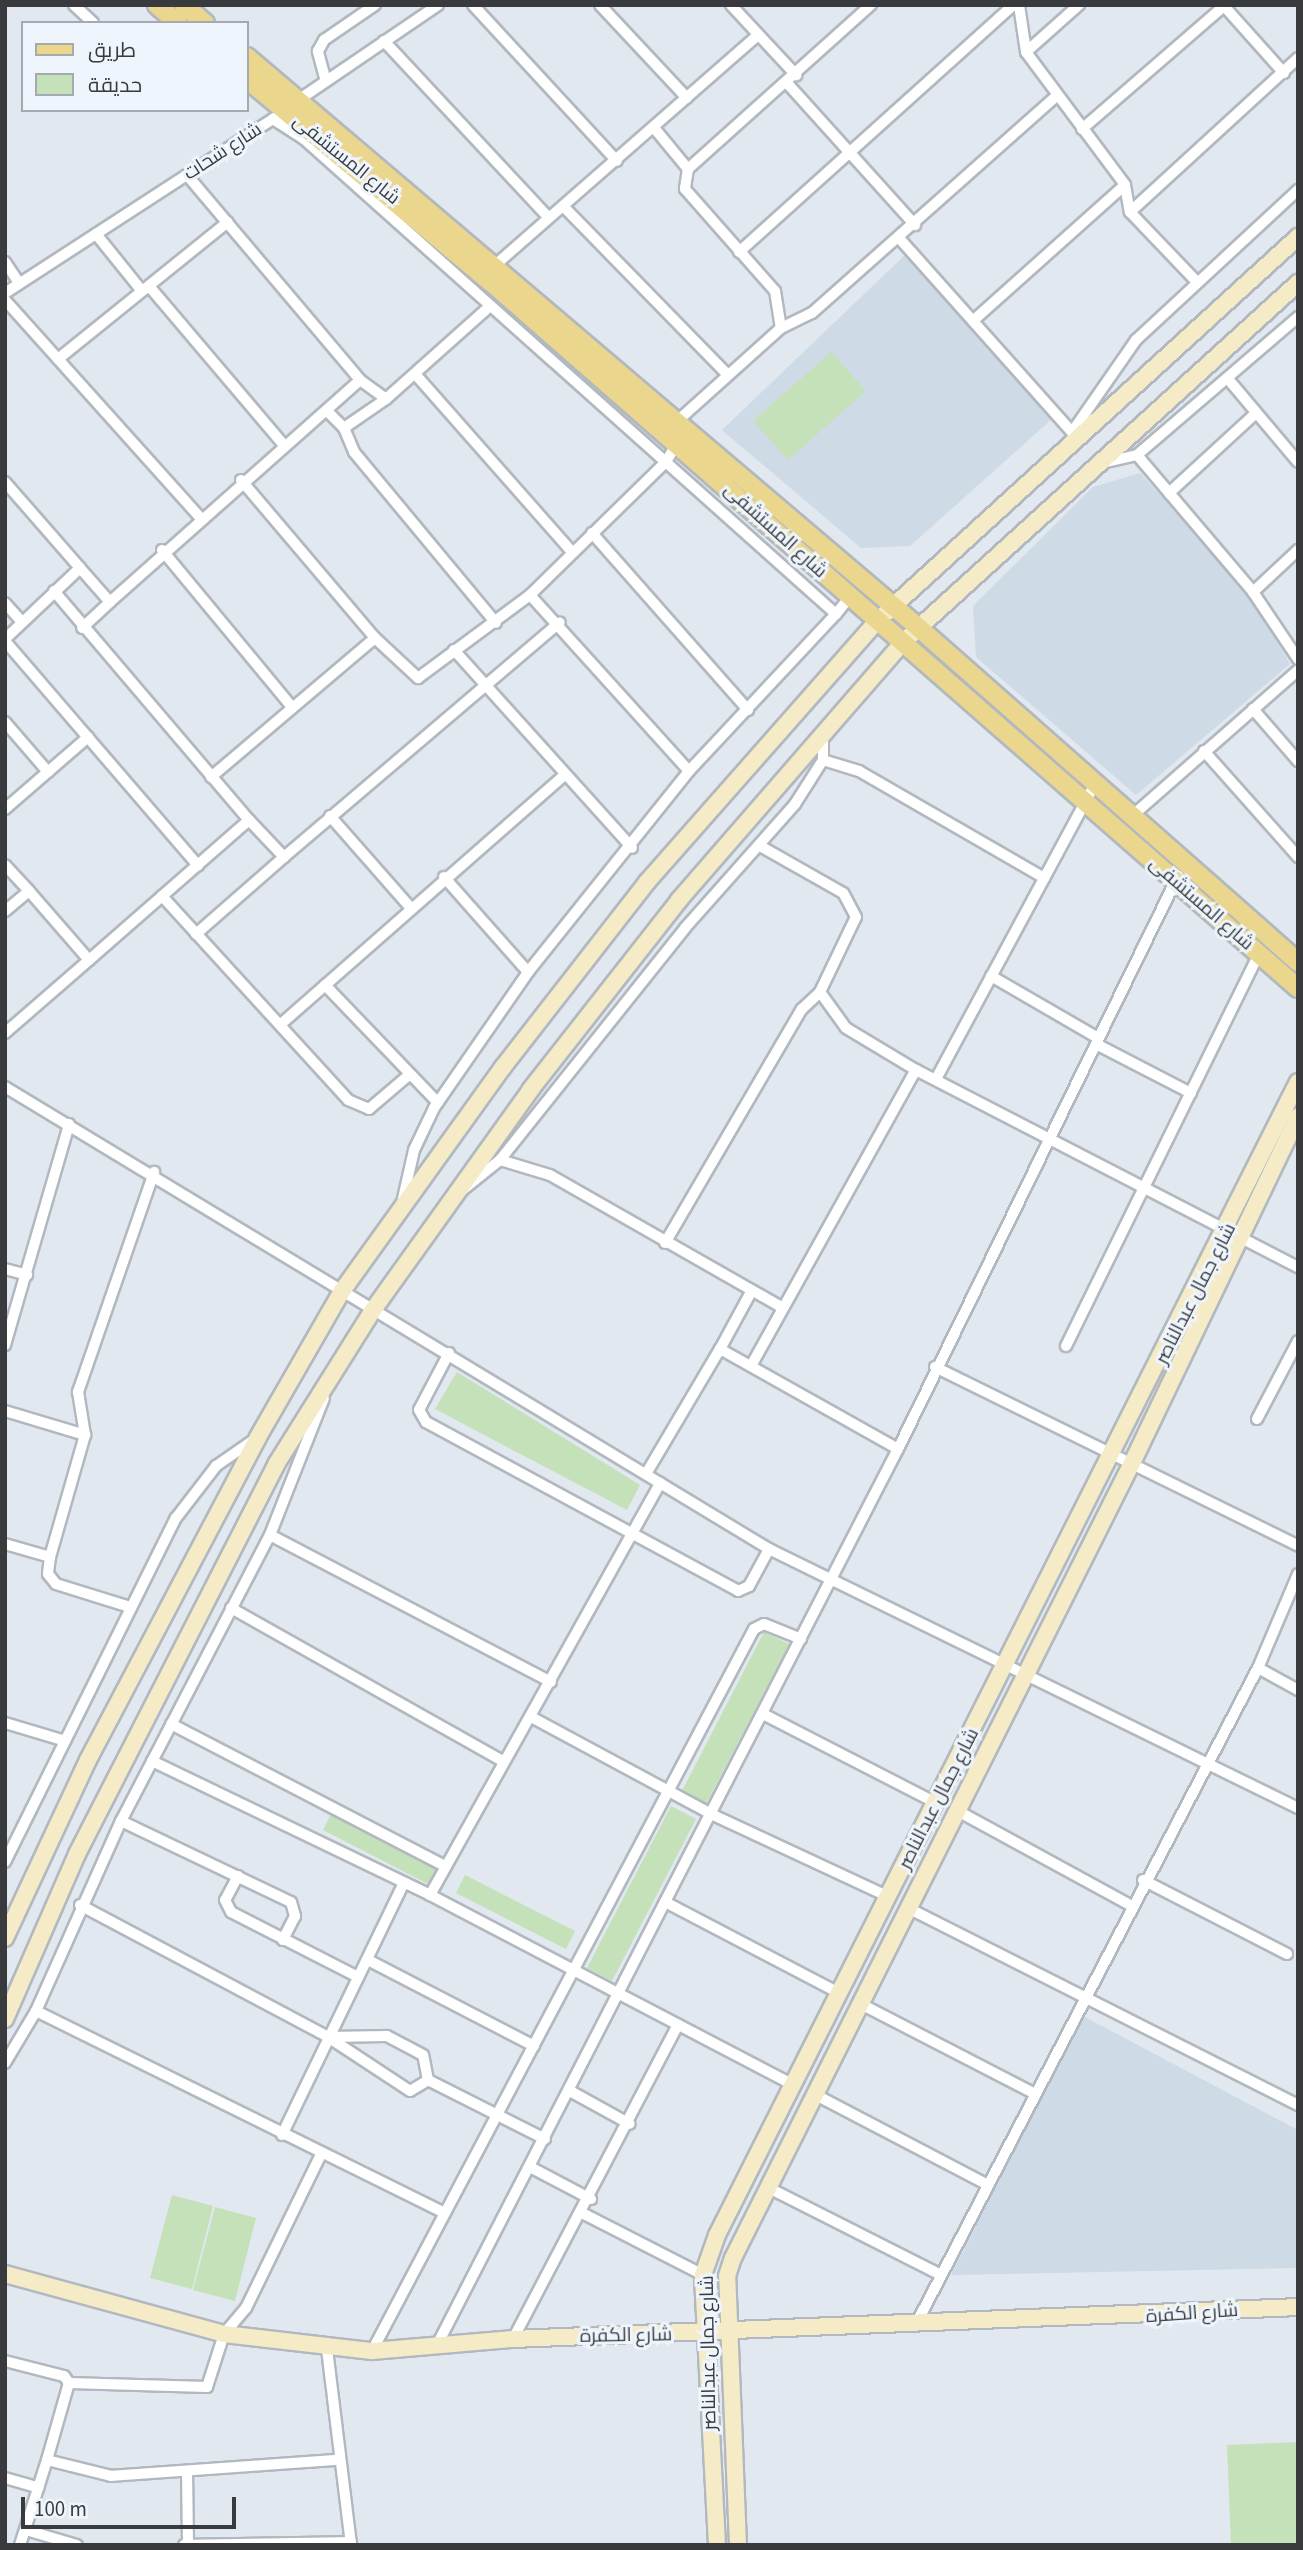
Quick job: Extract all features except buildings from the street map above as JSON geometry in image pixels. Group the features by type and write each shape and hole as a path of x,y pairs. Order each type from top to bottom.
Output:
{"main road":[{"path":"157,5 176,21"},
{"path":"184,5 203,21"},
{"name":"شارع المستشفى","path":"248,58 286,109 679,434 893,606 1298,962"},
{"name":"شارع المستشفى","path":"248,80 493,267 679,434 850,597 1086,802 1174,883 1298,988"}],"street":[{"path":"74,5 91,21"},
{"path":"325,78 318,51 324,40 375,5"},
{"name":"شارع شحات","path":"5,293 187,175 286,109 325,78 438,5"},
{"path":"473,5 617,161"},
{"path":"600,5 687,98"},
{"path":"731,5 848,149 915,225"},
{"path":"739,252 848,149 1013,5"},
{"path":"1019,5 1026,52 1055,97 1125,185 1130,212 1195,280"},
{"path":"1026,52 1079,5"},
{"path":"1082,129 1224,6 1284,73"},
{"path":"780,328 775,291 685,189 688,169 792,80 865,7"},
{"path":"493,267 546,215 563,206 655,129 758,35"},
{"path":"384,41 546,215"},
{"path":"1130,212 1298,58"},
{"path":"241,480 375,639 412,677 423,677 454,650 496,623 530,595 665,463 679,434 726,373 780,328 812,313 915,225 1055,97"},
{"path":"286,109 304,139 489,307 836,614"},
{"path":"655,129 688,169"},
{"path":"187,175 360,380 386,400"},
{"path":"975,319 1125,185"},
{"path":"1074,436 1136,340 1195,280 1298,190"},
{"path":"563,206 726,373"},
{"path":"58,359 228,222"},
{"path":"96,234 283,444"},
{"path":"5,1938 88,1760 258,1437 342,1291 503,1067 647,882 877,621 1074,436 1298,237"},
{"path":"899,238 975,319 1074,436"},
{"path":"5,262 19,283"},
{"path":"5,2019 77,1854 200,1609 335,1368 452,1198 679,900 903,642 1094,463 1298,283"},
{"path":"5,300 200,517"},
{"path":"344,428 386,400 416,375 489,307"},
{"path":"1094,463 1137,455 1229,380 1298,317"},
{"path":"416,375 573,552"},
{"path":"82,628 162,550 360,380"},
{"path":"1229,380 1297,460"},
{"path":"327,411 344,428 354,452 496,623"},
{"path":"1169,493 1256,413"},
{"path":"1137,455 1253,592 1298,659"},
{"path":"5,482 110,602"},
{"path":"592,534 748,710"},
{"path":"162,550 292,707"},
{"path":"1253,592 1298,550"},
{"path":"80,568 5,640 198,865"},
{"path":"54,591 82,628 284,857"},
{"path":"530,595 559,622 689,771"},
{"path":"400,1212 414,1150 438,1103 527,972 632,848 689,771 850,597"},
{"path":"5,603 22,622"},
{"path":"196,933 559,622"},
{"path":"211,777 375,639"},
{"path":"454,650 632,848"},
{"path":"1132,816 1298,670"},
{"path":"1253,709 1298,761"},
{"path":"5,722 48,772"},
{"path":"452,1198 500,1160 685,928 760,846 823,760 823,733"},
{"path":"5,809 88,737"},
{"path":"1204,751 1298,857"},
{"path":"823,760 859,771 1044,878"},
{"path":"281,1024 409,906 564,775"},
{"path":"936,1079 1094,785"},
{"path":"330,816 409,906"},
{"path":"5,1033 249,820"},
{"path":"665,1243 802,1009 820,992 855,909 833,886 760,846"},
{"path":"5,865 89,960"},
{"path":"436,2347 898,1449 935,1367 1185,865"},
{"path":"444,877 527,972"},
{"path":"5,911 29,891"},
{"path":"162,896 358,1107 380,1104 409,1075"},
{"path":"1066,1346 1259,954"},
{"path":"991,976 1097,1041 1191,1093"},
{"path":"324,985 438,1103"},
{"path":"820,992 846,1028 916,1070 1048,1142 1298,1267"},
{"path":"751,1366 916,1070"},
{"name":"شارع جمال عبدالناصر","path":"717,2545 704,2275 793,2085 936,1803 1116,1454 1235,1235 1298,1082"},
{"path":"5,1087 153,1172 373,1310 449,1353 769,1549 1026,1671 1298,1808"},
{"path":"738,2545 727,2276 767,2187 1133,1461 1235,1235 1298,1117"},
{"path":"5,1345 69,1124"},
{"path":"500,1160 550,1175 783,1308"},
{"path":"131,1607 56,1584 48,1574 50,1557 85,1435 78,1392 153,1172"},
{"path":"5,1269 27,1275"},
{"path":"646,1474 751,1292"},
{"path":"1258,1419 1298,1341"},
{"path":"720,1349 898,1449"},
{"path":"449,1353 421,1403 421,1418 738,1591 746,1590 769,1549"},
{"path":"935,1367 1133,1461 1298,1546"},
{"path":"5,2063 36,2011 80,1905 121,1821 270,1535 335,1368"},
{"path":"5,1411 85,1435"},
{"path":"5,1862 62,1740 131,1607 197,1489 216,1466 258,1437"},
{"path":"430,1895 502,1761 533,1718 630,1534 660,1483"},
{"path":"270,1535 551,1682"},
{"path":"5,1544 50,1557"},
{"path":"914,2327 1033,2093 1087,1996 1130,1905 1204,1763 1258,1668 1298,1574"},
{"path":"230,1608 502,1761"},
{"path":"372,2351 500,2114 568,1970 754,1629 764,1625 801,1639"},
{"path":"1258,1668 1298,1690"},
{"path":"763,1714 936,1803"},
{"path":"533,1718 711,1814 889,1897"},
{"path":"5,1723 62,1740"},
{"path":"171,1724 445,1866"},
{"path":"152,1761 430,1895 568,1970 618,1993 793,2085"},
{"path":"956,1810 1130,1905"},
{"path":"121,1821 291,1902 295,1916 283,1940"},
{"path":"238,1875 226,1907 358,1978"},
{"path":"1143,1880 1287,1954"},
{"path":"282,2135 404,1883"},
{"path":"665,1902 839,1993"},
{"path":"80,1905 328,2036 410,2091 428,2080"},
{"path":"908,1908 1087,1996 1298,2105"},
{"path":"368,1960 534,2046"},
{"path":"859,2003 1033,2093"},
{"path":"36,2011 320,2156 334,2154 445,2213"},
{"path":"513,2339 571,2222 584,2214 678,2025"},
{"path":"328,2036 387,2036 423,2055 428,2080"},
{"path":"428,2080 545,2139"},
{"path":"570,2091 629,2124"},
{"path":"814,2094 986,2184"},
{"path":"5,2361 69,2383 198,2390 212,2376 224,2334 246,2308 320,2156"},
{"path":"530,2167 591,2199"},
{"path":"767,2187 941,2275"},
{"path":"584,2214 704,2275"},
{"name":"شارع الكفرة","path":"5,2274 224,2334 327,2349 372,2351 513,2339 914,2327 1298,2307"},
{"path":"187,2471 187,2544 351,2544 336,2460 327,2349"},
{"path":"20,2545 69,2383"},
{"path":"47,2460 111,2476 336,2460"},
{"path":"5,2478 39,2488"},
{"path":"26,2530 77,2545"}],"shaded area":[{"path":"906,254 1051,420 910,546 861,548 722,430"},
{"path":"1140,473 1248,589 1290,664 1136,795 976,657 973,606 1093,487"},
{"path":"1083,2016 1298,2130 1298,2268 951,2275"}],"green space":[{"path":"831,352 866,391 788,460 753,421"},
{"path":"457,1372 640,1485 627,1510 435,1409"},
{"path":"764,1632 789,1644 705,1806 681,1793"},
{"path":"671,1806 696,1819 612,1981 587,1968"},
{"path":"332,1812 441,1868 432,1886 323,1830"},
{"path":"465,1875 575,1931 566,1949 456,1893"},
{"path":"172,2195 213,2206 192,2289 150,2278"},
{"path":"215,2207 256,2218 235,2301 193,2290"},
{"path":"1298,2442 1298,2545 1231,2545 1227,2445"}]}
